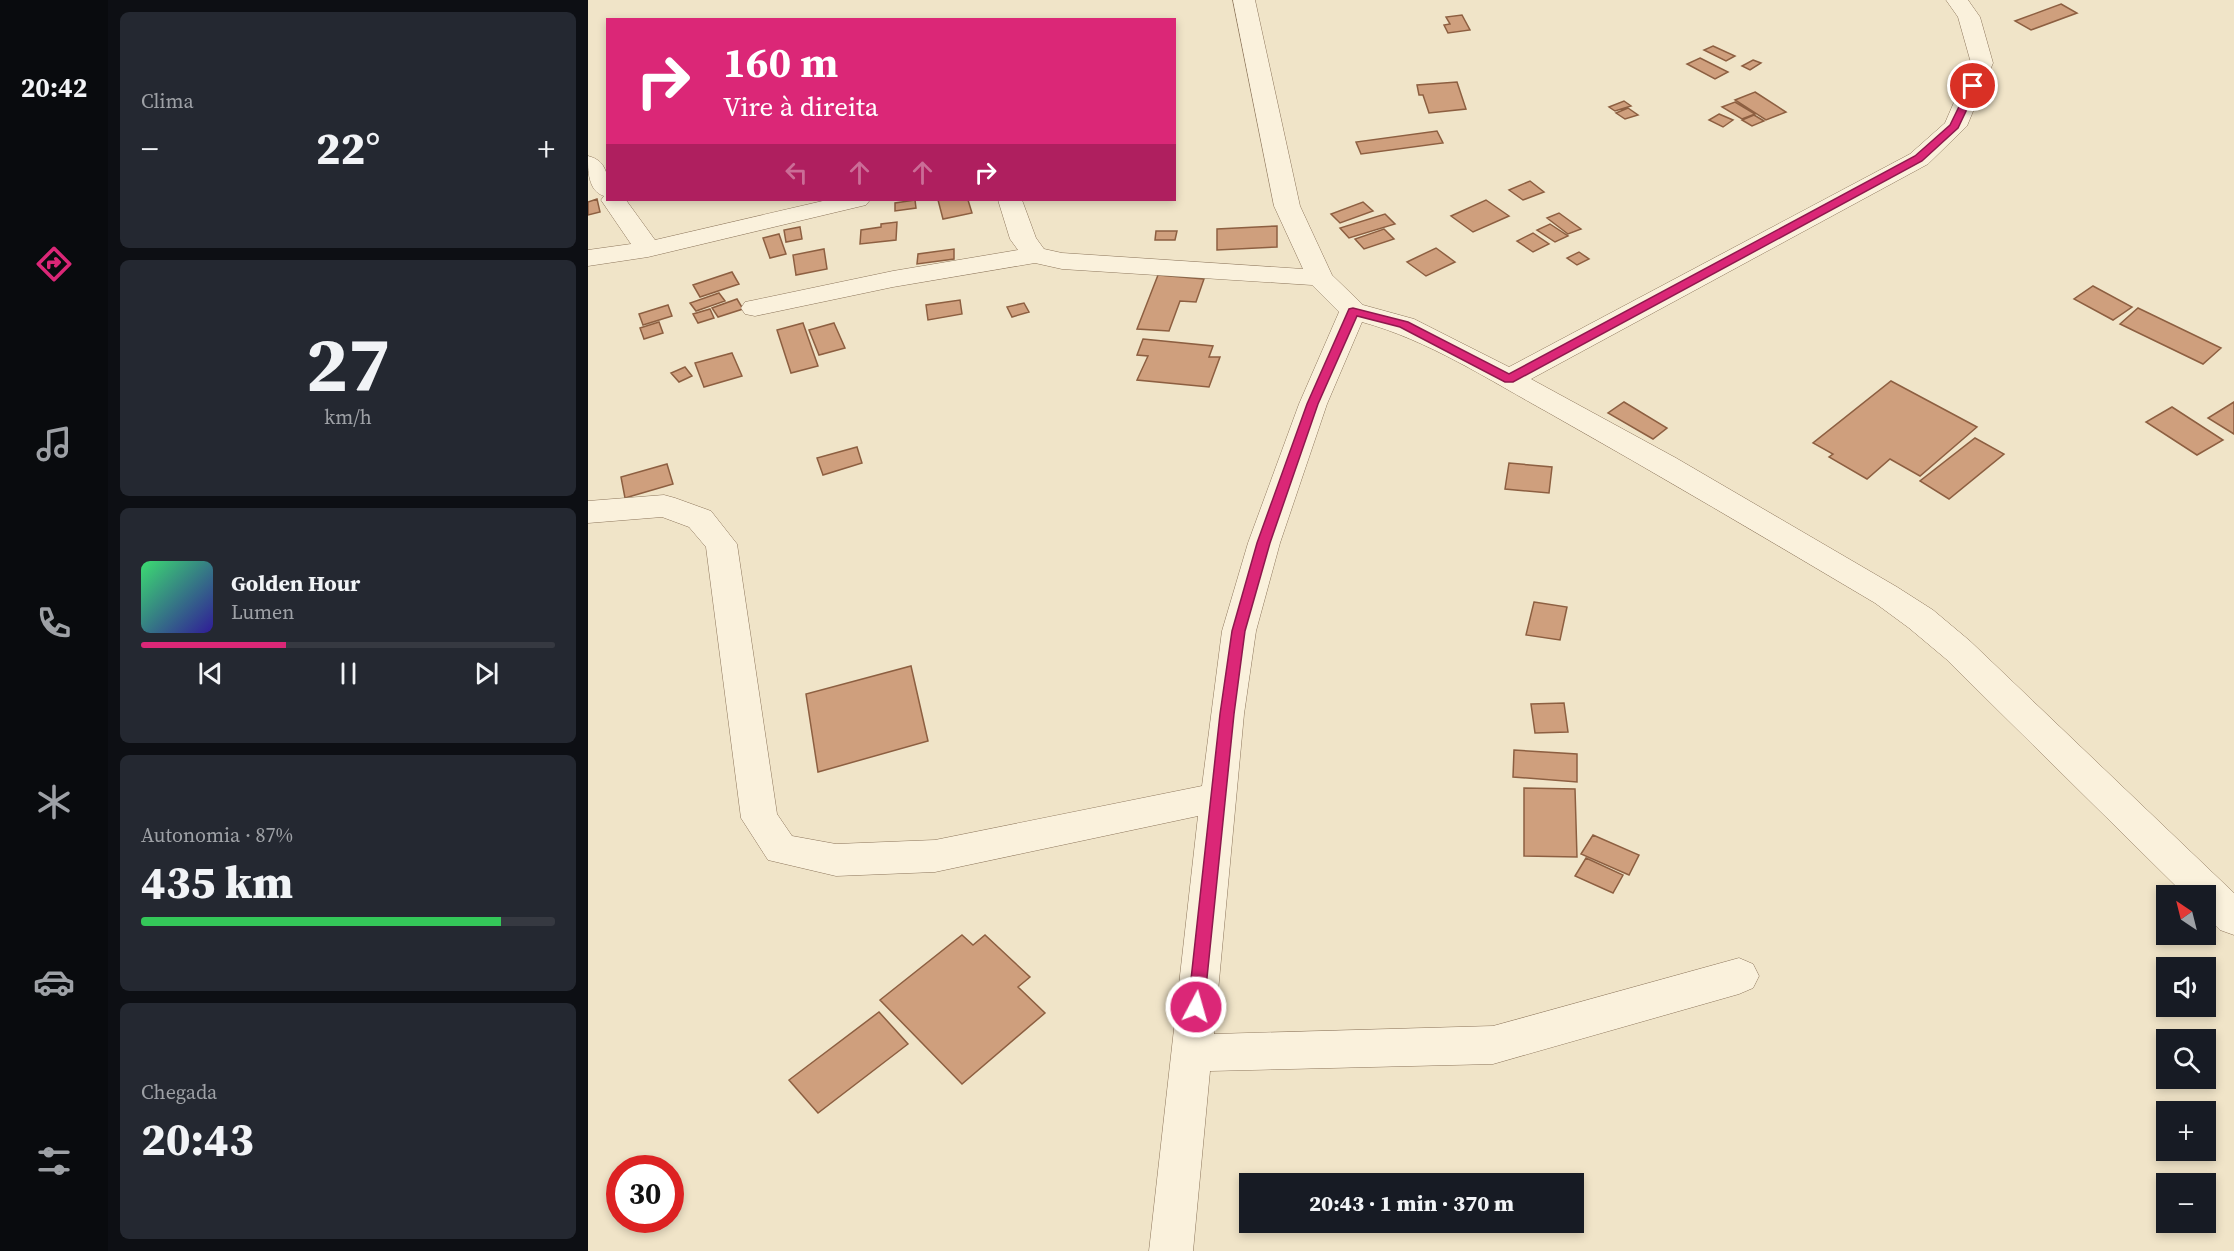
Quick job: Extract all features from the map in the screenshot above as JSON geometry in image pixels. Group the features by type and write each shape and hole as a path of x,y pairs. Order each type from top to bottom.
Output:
{"street":[{"path":"1244,0 1287,206 1320,278 1353,311 1404,325 1509,379 1685,477 1886,595 1921,619 1958,650 2234,918"},
{"path":"1509,379 1918,159 1955,126 1982,63 1969,17 1957,0"},
{"path":"588,163 606,187"},
{"path":"615,201 648,249"},
{"path":"588,258 648,249 852,201"},
{"path":"1010,201 1023,239 1035,255"},
{"path":"755,308 893,279 1035,255 1062,261 1320,278"},
{"path":"1170,1251 1218,797 1239,631 1264,543 1312,404 1353,311"},
{"path":"588,512 664,506 700,519 721,544 759,818 781,849 836,860 935,856 1218,797"},
{"path":"1191,1053 1493,1045 1739,976"}],"building":[{"path":"2061,4 2077,13 2031,30 2015,21"},
{"path":"1462,15 1470,30 1448,33 1444,25 1450,24 1446,17"},
{"path":"1713,46 1735,56 1726,61 1704,50"},
{"path":"1700,58 1728,72 1715,79 1687,64"},
{"path":"1753,60 1761,63 1750,70 1742,66"},
{"path":"1457,82 1466,109 1429,113 1423,95 1419,95 1417,85"},
{"path":"1755,92 1786,112 1766,120 1735,100"},
{"path":"1624,101 1631,106 1615,111 1609,107"},
{"path":"1735,102 1755,114 1742,119 1722,107"},
{"path":"1628,108 1638,115 1625,119 1616,113"},
{"path":"1719,114 1733,120 1723,127 1709,120"},
{"path":"1754,115 1764,121 1752,126 1742,120"},
{"path":"1437,131 1443,143 1361,154 1356,142"},
{"path":"1530,181 1544,192 1523,200 1509,190"},
{"path":"597,199 600,212 588,215 588,202"},
{"path":"1486,200 1509,216 1473,232 1451,216"},
{"path":"915,201 916,208 895,211 895,203"},
{"path":"938,201 968,201 972,213 943,219"},
{"path":"1363,202 1373,211 1340,223 1331,214"},
{"path":"1559,213 1581,229 1568,234 1547,218"},
{"path":"1385,214 1395,224 1349,238 1340,228"},
{"path":"897,222 896,240 860,244 861,230"},
{"path":"1550,224 1568,236 1555,242 1537,230"},
{"path":"1277,226 1277,247 1217,250 1217,229"},
{"path":"800,227 802,239 786,242 784,230"},
{"path":"1384,229 1394,239 1364,249 1355,239"},
{"path":"1156,231 1177,231 1175,240 1155,240"},
{"path":"1533,233 1549,244 1533,252 1517,241"},
{"path":"779,234 786,254 770,258 763,238"},
{"path":"1436,248 1455,262 1426,276 1407,262"},
{"path":"824,249 827,269 796,275 793,255"},
{"path":"954,249 954,259 917,264 918,254"},
{"path":"1579,252 1589,259 1577,265 1567,258"},
{"path":"732,272 739,284 700,297 693,285"},
{"path":"1158,275 1204,279 1196,302 1180,301 1169,331 1137,329"},
{"path":"2093,286 2132,307 2113,320 2074,299"},
{"path":"719,293 725,301 696,311 690,303"},
{"path":"737,299 743,309 718,317 712,308"},
{"path":"960,300 962,314 928,320 926,305"},
{"path":"1024,303 1029,312 1012,317 1007,307"},
{"path":"668,305 672,316 643,325 639,314"},
{"path":"2138,308 2221,348 2203,364 2120,324"},
{"path":"710,309 714,318 698,323 693,314"},
{"path":"659,322 663,333 644,339 640,328"},
{"path":"803,323 818,366 791,373 777,330"},
{"path":"834,323 845,348 819,355 809,330"},
{"path":"1143,339 1213,346 1209,357 1220,357 1209,387 1137,380 1148,356 1137,355"},
{"path":"732,353 742,376 704,387 695,363"},
{"path":"685,367 692,376 679,382 671,373"},
{"path":"1891,381 1977,427 1920,476 1890,459 1867,479 1829,457 1833,454 1813,443"},
{"path":"1624,402 1667,428 1653,439 1608,413"},
{"path":"2234,402 2234,434 2208,418"},
{"path":"2172,407 2223,440 2197,455 2146,422"},
{"path":"1975,438 2004,454 1949,499 1920,481"},
{"path":"857,447 862,463 823,475 817,458"},
{"path":"1509,463 1552,467 1549,493 1505,489"},
{"path":"667,464 673,484 625,498 621,477"},
{"path":"1534,602 1567,607 1560,640 1526,635"},
{"path":"911,666 928,741 818,772 806,694"},
{"path":"1564,703 1568,732 1535,733 1531,704"},
{"path":"1514,750 1577,754 1577,782 1513,777"},
{"path":"1524,788 1575,789 1577,857 1524,856"},
{"path":"1593,835 1639,855 1629,875 1581,854"},
{"path":"1586,858 1623,875 1613,893 1575,876"},
{"path":"962,935 973,945 985,935 1030,977 1018,987 1045,1013 962,1084 880,1000"},
{"path":"879,1012 908,1044 818,1113 789,1080"}],"route":[{"path":"1196,1007 1227,714 1239,631 1264,543 1312,404 1353,311 1404,325 1509,379 1918,159 1955,126 1973,86"}]}
